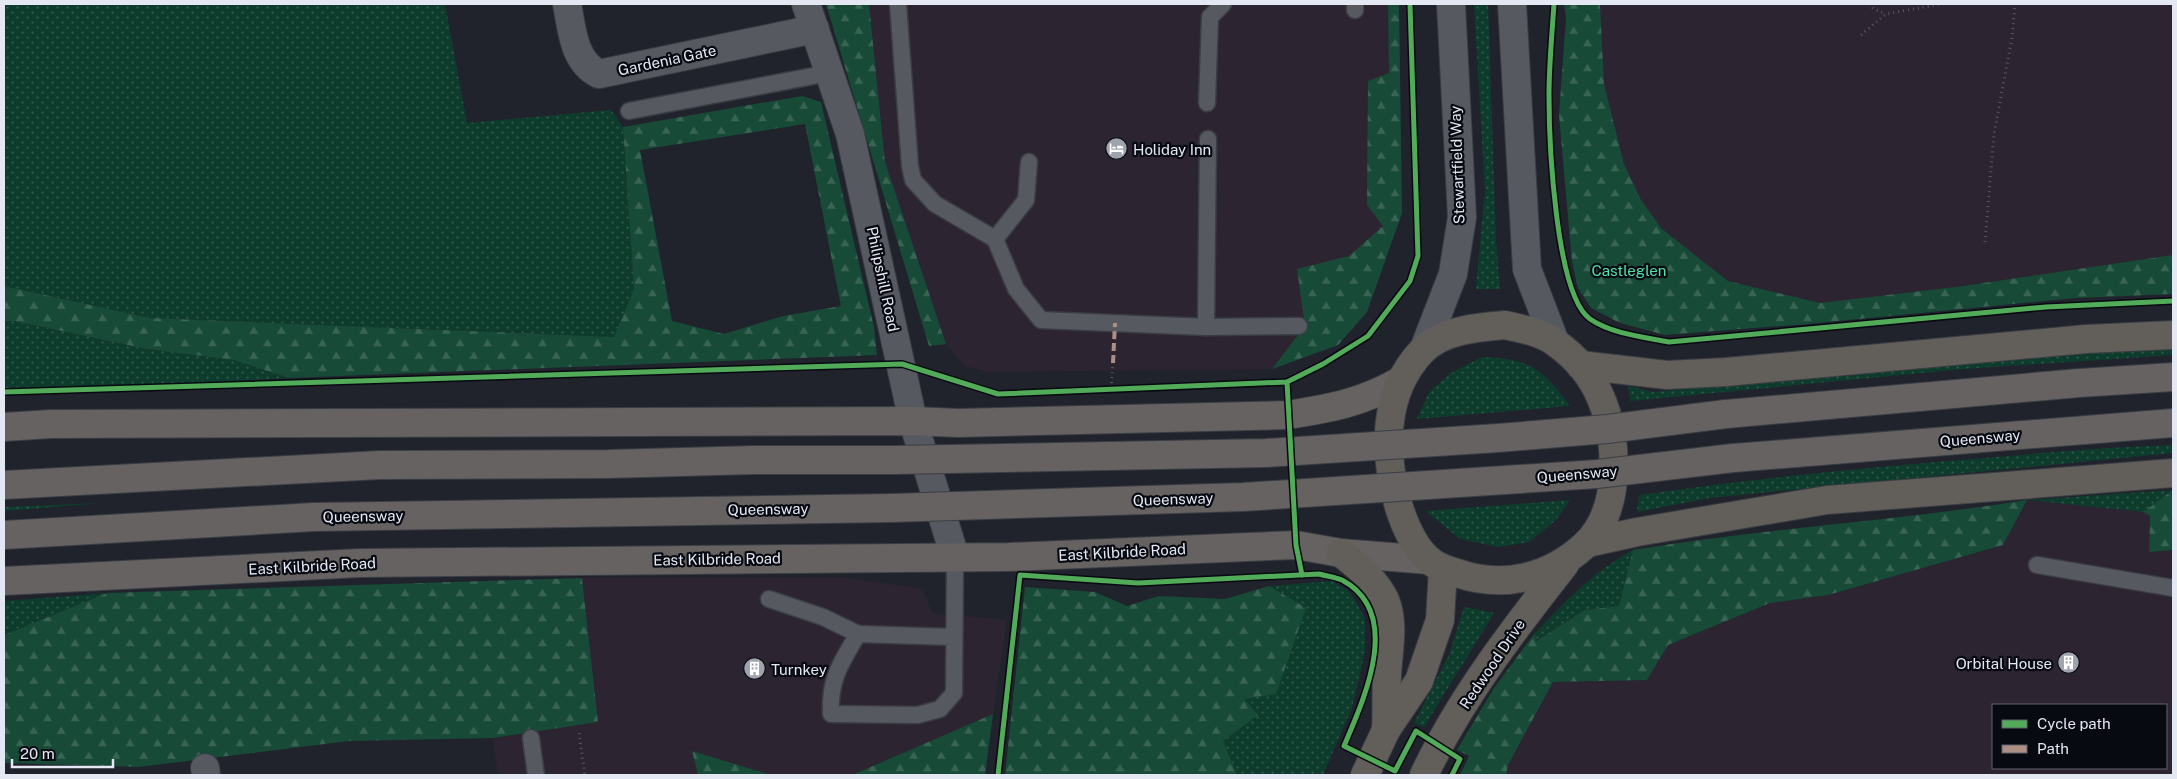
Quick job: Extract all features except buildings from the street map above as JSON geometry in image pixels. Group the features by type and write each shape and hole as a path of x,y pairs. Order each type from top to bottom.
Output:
{"highway":[{"name":"Redwood Drive","path":"1424,349 1448,335 1473,327 1505,325 1534,332 1555,342 1580,365 1600,396 1610,424 1612,460 1611,493 1603,520 1486,672 1438,745 1424,775"},
{"path":"1580,365 1667,376 2086,339 2173,335"},
{"path":"1424,349 1400,381 1388,432 1390,468 1404,521 1415,543 1436,564 1474,579 1492,582 1518,580 1545,572 1578,551 1637,532 1827,500 2173,473"},
{"path":"1341,553 1369,576 1385,600 1388,610 1390,642 1386,730"},
{"path":"1365,775 1386,730 1419,680 1440,620 1436,564"}],"main road":[{"path":"4,485 380,465 608,464 754,460 931,460 1266,453 1498,438 1923,396 2173,377"},
{"path":"4,427 61,424 912,421 958,423 1288,415 1332,408 1374,396 1400,381"},
{"name":"Queensway","path":"4,535 314,517 891,508 1244,497 1596,474 1743,457 2173,423"},
{"name":"East Kilbride Road","path":"4,581 360,563 1009,557 1296,545 1341,553 1436,564"}],"street":[{"name":"Gardenia Gate","path":"567,4 575,45 589,69 599,74 815,29"},
{"name":"Philipshill Road","path":"806,4 850,134 912,421 955,557"},
{"name":"Stewartfield Way","path":"1424,349 1453,274 1462,217 1451,4"},
{"path":"1512,4 1527,269 1555,342"}],"lane":[{"path":"898,4 910,166 913,180 935,204 995,239 1016,289 1042,320 1206,327 1299,326"},
{"path":"1207,103 1210,17 1223,4"},
{"path":"629,111 829,73"},
{"path":"1206,327 1208,139"},
{"path":"995,239 1026,200 1029,162"},
{"path":"858,634 835,673 830,694 831,714 918,715 940,708 954,693 955,557"},
{"path":"2038,565 2173,588"},
{"path":"769,598 822,617 858,634 953,637"},
{"path":"531,738 536,775"}],"path":[{"path":"1869,4 1874,9 1886,14"},
{"path":"1861,35 1886,14 1941,4"},
{"path":"1985,242 1994,134 2012,38 2015,4"},
{"path":"1111,388 1113,363"},
{"path":"1102,389 1121,388"},
{"path":"579,733 585,775"}],"shaded area":[{"path":"869,4 1399,4 1402,213 1367,312 1338,345 1272,369 987,372 965,366 946,344 885,162"},
{"path":"1600,4 2173,4 2173,255 1963,286 1820,303 1728,281 1662,229 1641,200 1624,164 1604,84"},
{"path":"2027,500 2143,512 2150,516 2149,551 2173,550 2173,775 1506,775 1507,765 1553,682 1647,680 1668,645 1770,603 1828,595 2003,545"},
{"path":"582,578 849,578 923,589 932,613 1007,620 993,714 852,775 771,775 692,751 698,775 498,775 493,738 598,722"}],"green space":[{"path":"4,4 445,4 467,123 611,110 623,127 634,289 614,337 150,318 4,286"},
{"path":"826,4 869,4 885,162 946,344 929,346"},
{"path":"1388,4 1399,4 1402,213 1367,312 1338,345 1272,369 1305,326 1297,269 1349,256 1383,226 1367,205 1368,81 1389,73"},
{"path":"1474,4 1488,4 1496,240 1500,289 1476,289 1485,190"},
{"name":"Castleglen","path":"1564,4 1600,4 1604,84 1624,164 1641,200 1662,229 1728,281 1820,303 1963,286 2173,255 2173,294 2076,298 1807,324 1665,335 1620,323 1591,308 1578,288 1572,262 1559,115 1566,18"},
{"path":"802,96 821,102 874,327 877,355 289,378 234,360 147,349 14,321 4,321 4,286 150,318 614,337 634,289 623,127","holes":["805,124 841,306 783,316 724,334 672,321 640,150"]},
{"path":"4,321 14,321 147,349 234,360 289,378 4,394"},
{"path":"2173,346 2173,355 1964,369 1630,401 1628,386 1653,392 2082,350"},
{"path":"1482,357 1512,360 1534,368 1543,374 1570,406 1417,419 1429,392 1451,373"},
{"path":"2173,445 2173,453 1709,498 1637,512 1639,495 1722,484 1931,462 2073,450"},
{"path":"2173,490 2143,512 2028,500"},
{"path":"2173,490 2173,550 2149,552 2150,516 2143,512"},
{"path":"1570,500 1556,520 1529,542 1498,547 1460,539 1426,511"},
{"path":"2027,500 2003,545 1828,595 1770,603 1668,645 1647,680 1553,682 1508,765 1506,775 1460,775 1469,756 1457,750 1494,688 1535,633 1536,641 1585,610 1619,606 1633,550 1682,542 1929,514"},
{"path":"103,503 4,511 4,507"},
{"path":"1633,550 1619,606 1585,610 1535,641 1535,633 1581,587 1606,567"},
{"path":"582,578 598,722 493,738 349,741 138,767 4,763 4,635 107,593"},
{"path":"1332,581 1350,592 1365,618 1365,652 1352,708 1323,775 1237,775 1223,741 1257,715 1243,699 1306,608 1269,586"},
{"path":"1269,586 1306,608 1276,694 1244,699 1258,715 1223,741 1237,775 1005,775 1025,587 1095,592 1127,606 1159,596 1225,599"},
{"path":"107,593 4,635 4,601"},
{"path":"1464,607 1494,613 1424,727 1414,723 1449,655"},
{"path":"993,714 985,775 852,775"},
{"path":"692,751 771,775 698,775"}],"marked path":[{"path":"1113,363 1115,323"}],"cycle path":[{"path":"4,392 902,364 998,394 1287,382 1323,364 1368,336 1410,281 1418,256 1410,4"},
{"path":"1554,4 1549,95 1550,145 1556,214 1569,280 1578,304 1590,319 1599,324 1628,334 1669,342 2046,307 2173,301"},
{"path":"1287,382 1296,545 1302,575"},
{"path":"998,775 1020,575 1138,583 1319,574 1342,580 1361,595 1371,613 1375,635 1374,658 1369,682 1344,746 1395,771 1416,731 1460,759 1452,775"}],"place":[{"name":"Holiday Inn","path":"1117,149"},
{"name":"Orbital House","path":"2068,663"},
{"name":"Turnkey","path":"755,669"}]}
